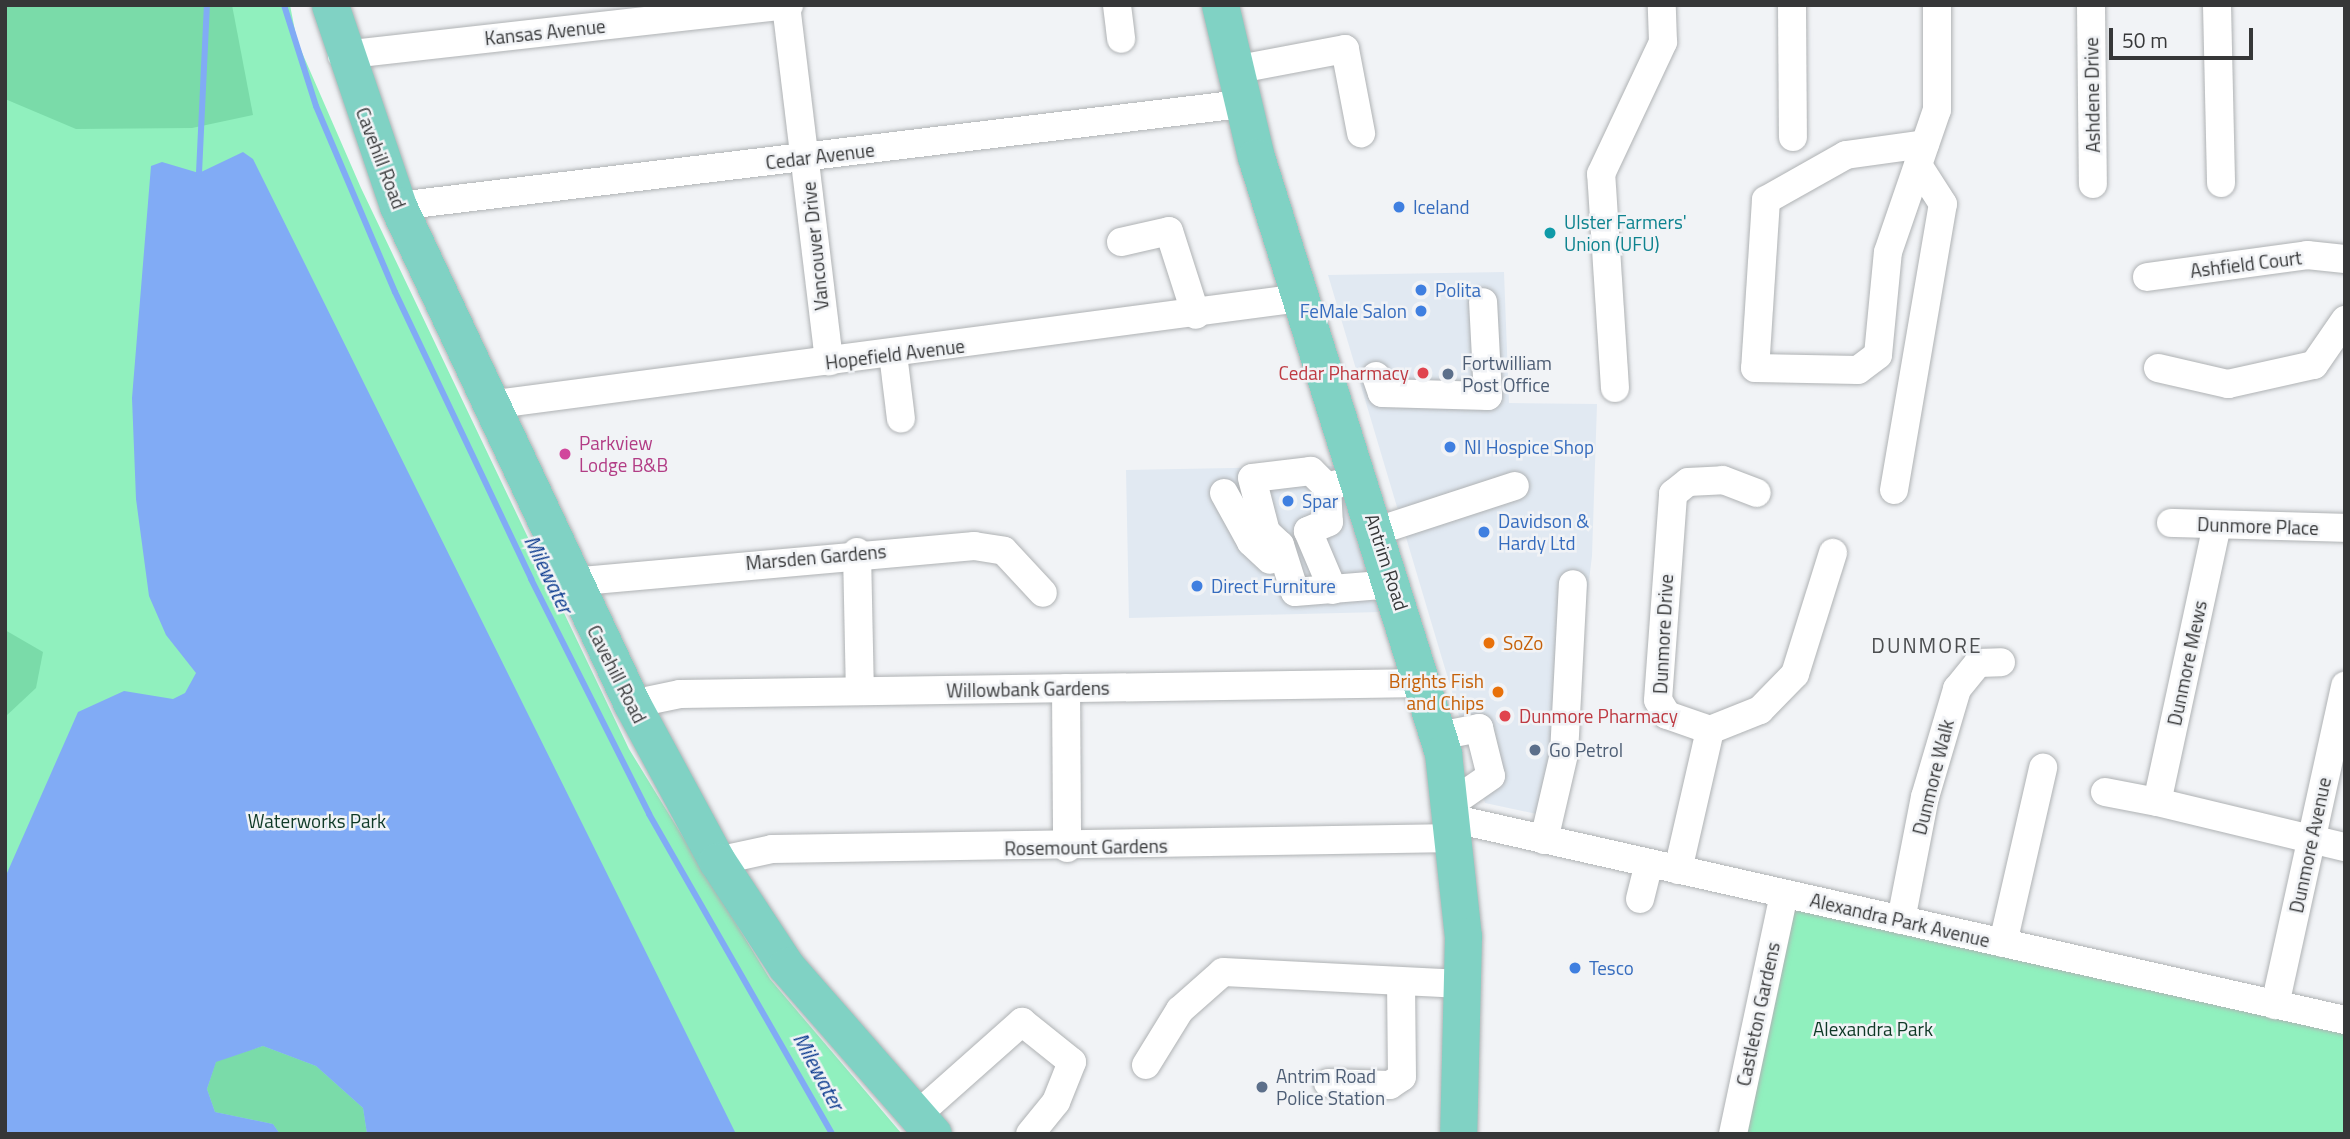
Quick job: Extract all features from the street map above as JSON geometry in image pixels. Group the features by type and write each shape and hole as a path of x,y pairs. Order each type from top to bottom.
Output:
{"main road":[{"name":"Cavehill Road","path":"330,5 342,55 398,206 571,582 632,704 717,861 786,966 924,1125"},
{"name":"Antrim Road","path":"1220,5 1237,87 1301,298 1344,482 1377,531 1439,736 1455,820 1463,984 1458,1134"}],"street":[{"name":"Kansas Avenue","path":"342,55 787,5"},
{"name":"Vancouver Drive","path":"787,5 830,361"},
{"path":"1117,5 1121,39"},
{"path":"1615,388 1601,174 1663,42 1662,5"},
{"path":"1792,5 1793,138"},
{"path":"1922,155 1846,155 1766,200 1755,368 1871,366 1878,355 1888,252 1922,155 1937,93 1937,5"},
{"name":"Ashdene Drive","path":"2091,5 2093,184"},
{"path":"2217,5 2221,183"},
{"name":"Cedar Avenue","path":"398,206 806,158 1237,87 1345,49 1361,133"},
{"path":"1894,490 1944,204 1922,155"},
{"path":"1121,242 1169,231 1196,314"},
{"name":"Ashfield Court","path":"2147,277 2307,255 2345,259"},
{"name":"Hopefield Avenue","path":"489,405 893,354 1301,298"},
{"path":"1376,376 1382,393 1488,396 1483,302"},
{"path":"2158,368 2228,384 2314,365 2345,320"},
{"path":"893,354 901,419"},
{"path":"1296,592 1280,545 1266,532 1252,478 1311,471 1344,482 1329,522 1308,531 1333,590"},
{"name":"Dunmore Drive","path":"1710,730 1667,715 1658,701 1673,494 1688,482 1723,480 1757,493"},
{"path":"1377,531 1515,486"},
{"path":"1224,493 1251,542 1268,554 1277,593 1394,584"},
{"name":"Dunmore Place","path":"2171,523 2345,528"},
{"name":"Dunmore Mews","path":"2157,802 2217,525"},
{"name":"Marsden Gardens","path":"571,582 857,552 974,546 1004,551 1043,593"},
{"path":"857,552 860,691"},
{"path":"1678,870 1710,730 1760,710 1795,674 1833,553"},
{"path":"1544,840 1563,754 1573,584"},
{"name":"Dunmore Walk","path":"1902,920 1925,797 1957,689 1978,663 2001,662"},
{"name":"Willowbank Gardens","path":"632,704 655,695 1425,683"},
{"name":"Dunmore Avenue","path":"2275,1004 2345,685"},
{"path":"1066,688 1067,848"},
{"path":"2003,943 2043,768"},
{"path":"2105,792 2345,847"},
{"name":"Alexandra Park Avenue","path":"1455,820 2345,1020"},
{"name":"Rosemount Gardens","path":"717,861 772,849 1067,848 1455,820"},
{"path":"1640,899 1649,863"},
{"name":"Castleton Gardens","path":"1733,1134 1784,894"},
{"path":"1146,1065 1181,1010 1223,972 1463,984"},
{"path":"1328,1083 1390,1085 1402,1077 1401,982"},
{"path":"924,1125 1022,1022 1072,1062 1056,1102 1030,1134"}],"shaded area":[{"path":"1504,272 1509,403 1597,404 1592,556 1560,819 1485,803 1328,275"},
{"path":"1338,466 1381,612 1129,618 1126,470"}],"green space":[{"name":"Waterworks Park","path":"5,5 290,5 297,41 361,188 629,749 770,979 902,1134 5,1134"},
{"path":"5,5 232,5 253,115 192,128 76,129 5,99"},
{"path":"5,630 43,652 36,688 5,717"},
{"name":"Alexandra Park","path":"1792,903 2345,1031 2345,1134 1745,1134"},
{"path":"263,1046 316,1066 363,1108 367,1134 280,1134 273,1124 215,1112 207,1089 216,1061"}],"water":[{"name":"Waterworks Park","path":"243,152 253,159 736,1134 367,1134 363,1108 316,1066 263,1046 216,1062 207,1089 215,1112 273,1124 280,1134 5,1134 7,873 78,712 124,691 173,699 185,693 196,673 166,635 149,596 136,499 132,398 151,166 162,162 199,173"}],"waterway":[{"path":"199,173 207,5"},
{"name":"Milewater","path":"284,5 316,106 395,292 531,579 649,814 832,1134"}],"place":[{"name":"Iceland","path":"1399,207"},
{"name":"Ulster Farmers' Union (UFU)","path":"1550,233"},
{"name":"Polita","path":"1421,290"},
{"name":"FeMale Salon","path":"1421,311"},
{"name":"Cedar Pharmacy","path":"1423,373"},
{"name":"Fortwilliam Post Office","path":"1448,374"},
{"name":"NI Hospice Shop","path":"1450,447"},
{"name":"Parkview Lodge B&B","path":"565,454"},
{"name":"Spar","path":"1288,501"},
{"name":"Davidson & Hardy Ltd","path":"1484,532"},
{"name":"Direct Furniture","path":"1197,586"},
{"name":"SoZo","path":"1489,643"},
{"name":"Brights Fish and Chips","path":"1498,692"},
{"name":"Dunmore Pharmacy","path":"1505,716"},
{"name":"Go Petrol","path":"1535,750"},
{"name":"Tesco","path":"1575,968"},
{"name":"Antrim Road Police Station","path":"1262,1087"}],"district":[{"name":"DUNMORE","path":"1927,645"}]}
